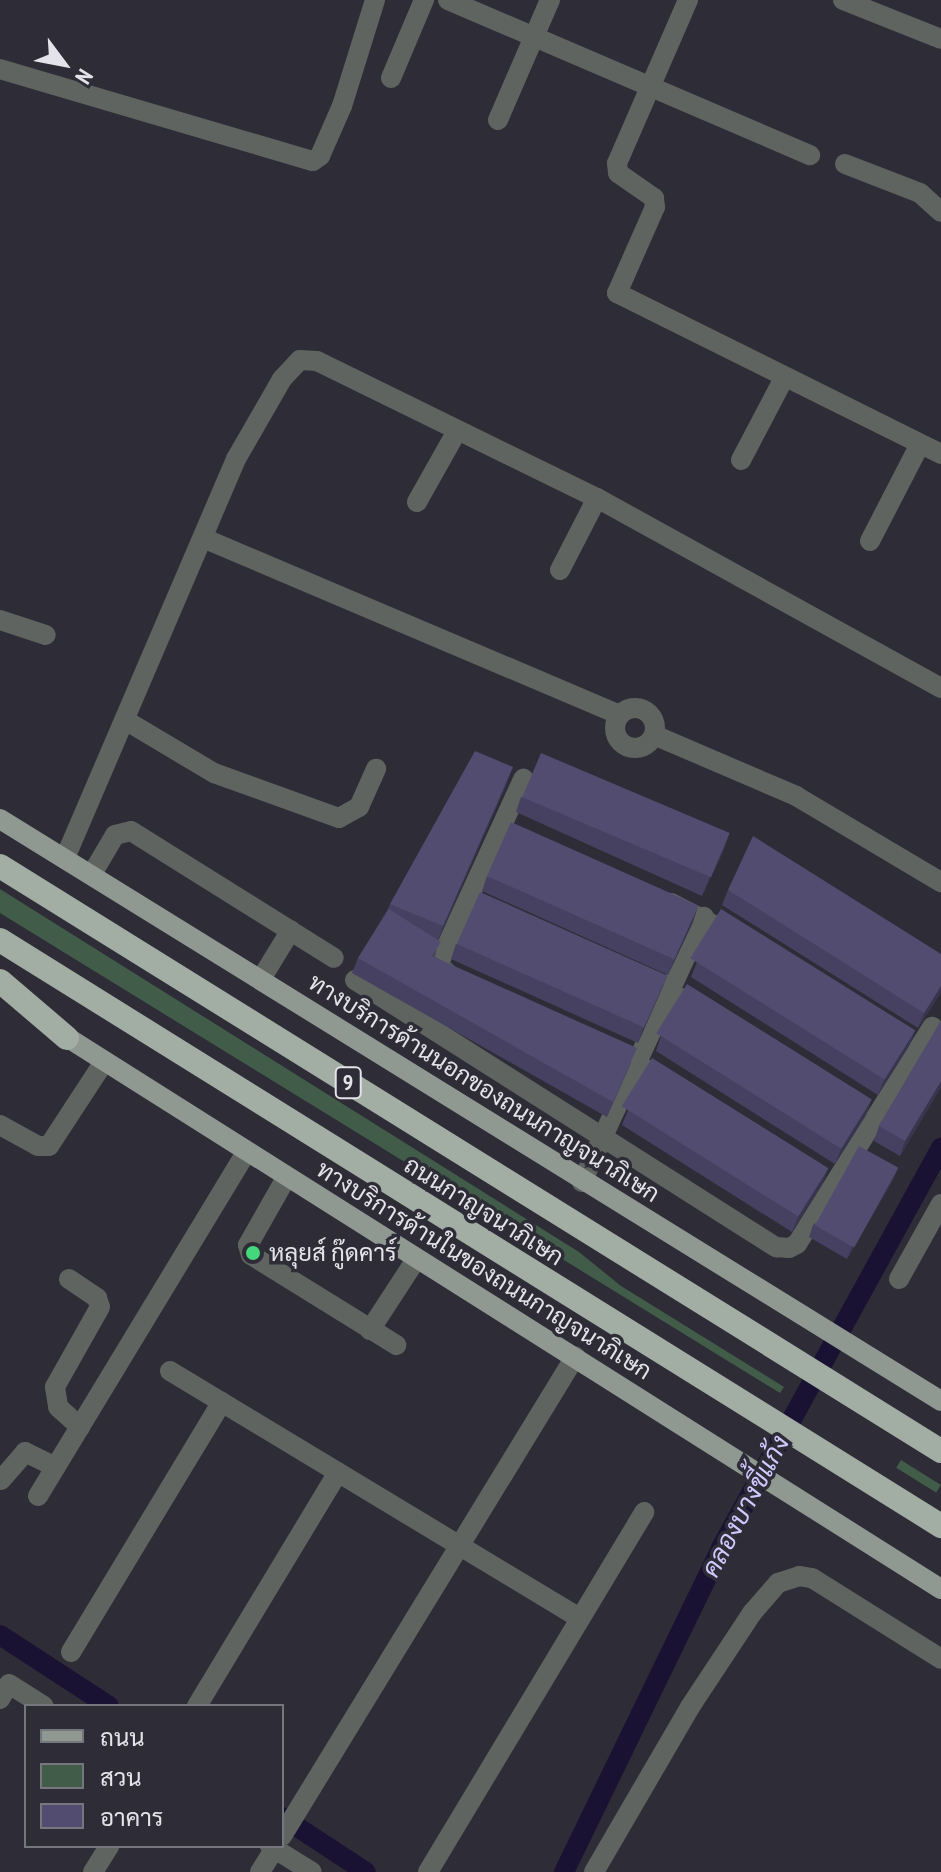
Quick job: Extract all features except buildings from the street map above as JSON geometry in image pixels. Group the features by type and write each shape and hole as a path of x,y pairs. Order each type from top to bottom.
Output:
{"highway":[{"name":"ถนนกาญจนาภิเษก","path":"0,866 941,1451"},
{"name":"ถนนกาญจนาภิเษก","path":"0,940 941,1526"},
{"path":"0,981 67,1038"}],"main road":[{"name":"ทางบริการด้านนอกของถนนกาญจนาภิเษก","path":"0,819 937,1399"},
{"name":"ทางบริการด้านในของถนนกาญจนาภิเษก","path":"0,995 415,1261 637,1394 941,1589"}],"street":[{"path":"0,69 313,161 320,156 342,106 375,0"},
{"path":"391,78 424,0"},
{"path":"448,0 810,155"},
{"path":"498,120 550,0"},
{"path":"688,0 617,163 618,173 654,198 655,207 617,293 941,454"},
{"path":"843,0 941,39"},
{"path":"845,164 920,193 941,212"},
{"path":"65,858 240,451 282,379 300,360 317,361 597,498 941,688"},
{"path":"741,460 784,378"},
{"path":"417,502 457,431"},
{"path":"870,541 920,444"},
{"path":"560,570 597,498"},
{"path":"203,538 619,715"},
{"path":"2,627 46,635"},
{"path":"629,708 642,709 653,718 654,735 643,747 623,745 614,728 619,715 629,708"},
{"path":"125,720 214,773 339,818 359,807 376,769"},
{"path":"654,735 796,796 941,882"},
{"path":"469,985 441,972 438,965 475,903 507,832 523,779"},
{"path":"92,874 115,835 131,831 334,958"},
{"path":"646,892 704,917 758,950"},
{"path":"582,1182 704,917"},
{"path":"261,979 291,930"},
{"path":"613,964 672,990 723,1022"},
{"path":"355,980 605,1135 776,1247 797,1244 828,1181 912,1046 932,1027"},
{"path":"582,1037 639,1063 691,1095"},
{"path":"0,1125 38,1146 49,1146 104,1062"},
{"path":"38,1496 246,1153"},
{"path":"286,1178 248,1245 251,1255 396,1345"},
{"path":"899,1279 941,1204"},
{"path":"370,1330 415,1261"},
{"path":"69,1279 97,1298 100,1307 55,1387 58,1407 80,1427"},
{"path":"284,1831 575,1357"},
{"path":"170,1371 580,1618"},
{"path":"71,1652 222,1402"},
{"path":"1,1480 25,1452 56,1467"},
{"path":"198,1704 338,1472"},
{"path":"428,1872 644,1512"},
{"path":"594,1872 690,1707 752,1613 778,1583 799,1576 812,1578 941,1659"},
{"path":"0,1699 9,1684 41,1704"},
{"path":"93,1872 108,1848"},
{"path":"260,1872 274,1848"},
{"path":"284,1848 312,1872"}],"green space":[{"path":"0,889 579,1252 621,1286 784,1387 780,1393 0,913"},
{"path":"901,1460 941,1485 936,1493 896,1468"}],"waterway":[{"name":"คลองบางขี้แก้ง","path":"564,1872 721,1548 941,1148"},
{"path":"0,1635 106,1704"},
{"path":"284,1818 366,1872"}],"place":[{"name":"หลุยส์ กู๊ดคาร์","path":"253,1253"}]}
